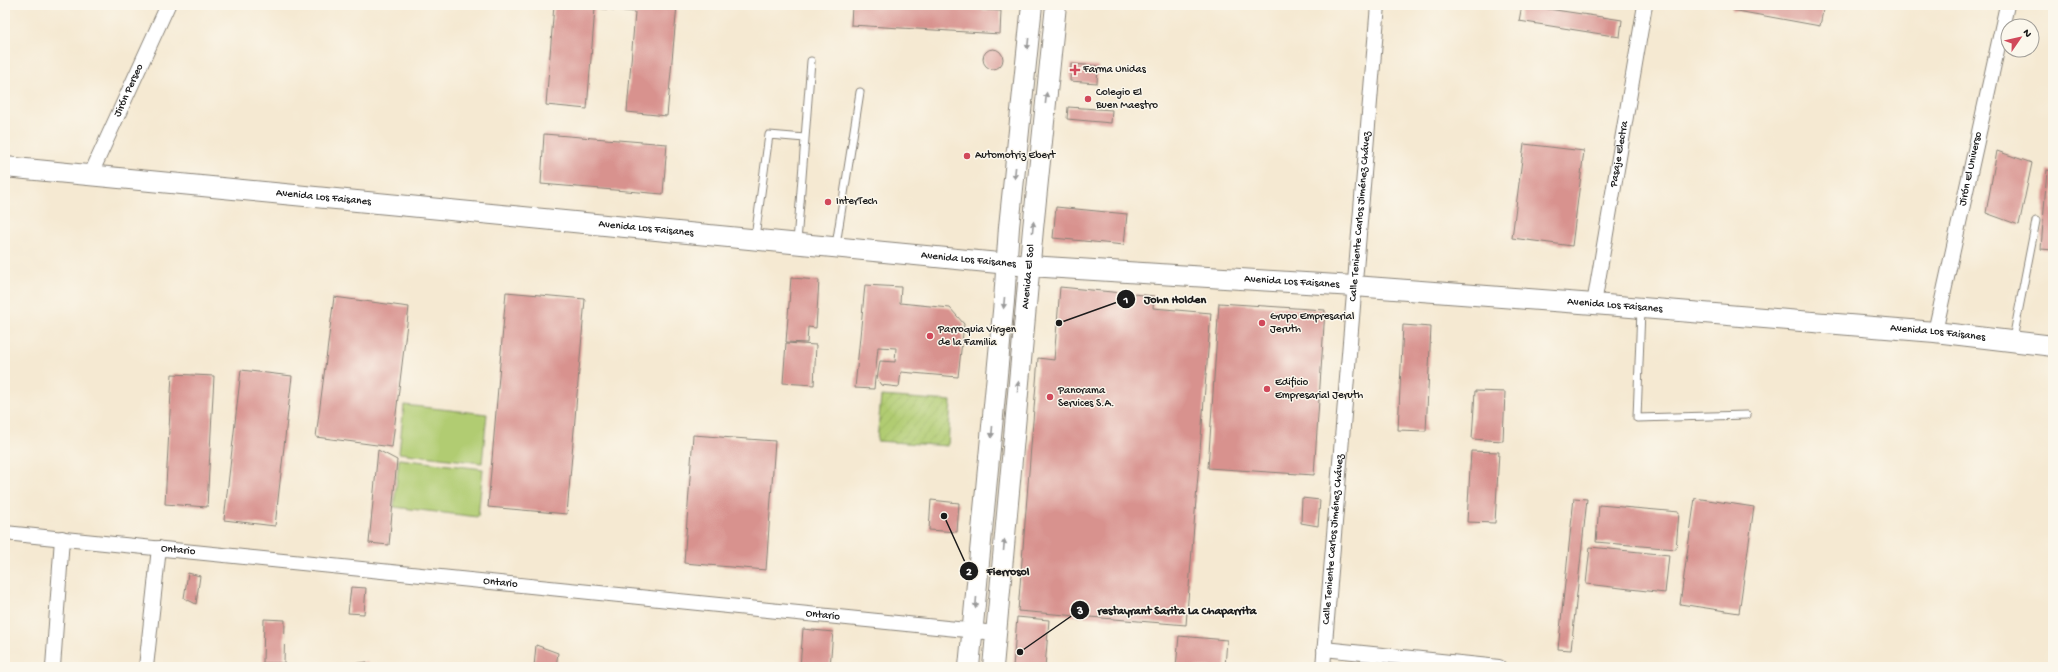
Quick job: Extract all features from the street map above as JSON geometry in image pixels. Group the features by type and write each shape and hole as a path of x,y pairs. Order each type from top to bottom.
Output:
{"street":[{"name":"Jirón Perseo","path":"90,176 168,5"},
{"name":"Avenida El Sol","path":"969,667 1032,5"},
{"name":"Avenida El Sol","path":"993,667 1029,266 1056,5"},
{"name":"Calle Teniente Carlos Jiménez Chávez","path":"1323,667 1378,5"},
{"name":"Pasaje Electra","path":"1594,304 1645,5"},
{"name":"Jirón El Universo","path":"1935,332 2007,5"},
{"name":"Avenida Los Faisanes","path":"5,167 1029,266 1354,286 1594,304 1935,332 2053,346"},
{"name":"Ontario","path":"5,533 996,633"},
{"path":"53,667 62,538"},
{"path":"146,667 159,548"},
{"path":"1324,649 1499,667"}],"lane":[{"path":"797,244 811,61"},
{"path":"836,247 860,92"},
{"path":"754,240 769,135 804,138"},
{"path":"2013,341 2036,221"},
{"path":"1641,309 1637,418 1747,415"}],"green space":[{"path":"881,396 951,401 948,446 877,441"},
{"path":"404,405 487,414 482,463 399,453"},
{"path":"399,459 483,469 478,517 394,507"}],"building":[{"path":"554,5 615,5 615,10 595,8 587,109 546,105"},
{"path":"616,5 677,5 667,116 627,112 635,12 615,10"},
{"path":"852,5 901,5 1001,11 1000,34 851,25"},
{"path":"1522,5 1622,20 1620,37 1519,21"},
{"path":"1733,5 1824,5 1820,26 1732,10"},
{"path":"993,49 1000,52 1003,59 1000,66 993,69 986,66 983,59 986,52"},
{"path":"1071,64 1098,66 1097,83 1070,81"},
{"path":"1068,107 1112,110 1111,123 1067,119"},
{"path":"544,134 667,144 663,194 541,184"},
{"path":"1524,144 1584,151 1572,246 1512,238"},
{"path":"1997,151 2032,163 2019,225 1986,213"},
{"path":"2047,170 2053,171 2053,250 2041,249"},
{"path":"1056,207 1127,214 1124,245 1053,238"},
{"path":"791,278 819,280 816,328 808,327 807,343 786,342"},
{"name":"Parroquia Virgen de la Familia","path":"865,285 901,287 900,303 950,308 964,324 958,377 901,372 899,387 881,385 877,379 880,361 895,362 896,348 878,347 874,389 855,388"},
{"path":"1060,287 1154,296 1153,308 1211,313 1186,625 1018,611 1038,358 1054,360"},
{"path":"506,292 585,299 567,514 488,507"},
{"path":"334,297 409,307 392,447 316,437"},
{"name":"Edificio Empresarial Jeruth","path":"1219,303 1325,310 1314,475 1208,468"},
{"path":"1403,325 1431,327 1426,431 1398,430"},
{"path":"786,343 816,345 814,385 783,383"},
{"path":"241,370 292,376 275,526 224,520"},
{"path":"172,374 214,376 207,507 165,504"},
{"path":"1475,391 1505,392 1503,441 1472,439"},
{"path":"693,435 775,441 766,570 684,563"},
{"path":"378,450 397,460 389,545 369,543"},
{"path":"1471,451 1499,452 1495,523 1467,522"},
{"path":"1302,498 1320,500 1318,526 1301,523"},
{"path":"1574,498 1587,499 1571,650 1558,649"},
{"path":"1695,498 1754,507 1739,613 1680,604"},
{"path":"931,500 959,503 957,532 929,530"},
{"path":"1599,505 1679,512 1676,549 1596,542"},
{"path":"1590,547 1669,555 1665,593 1586,584"},
{"path":"188,573 200,576 196,604 184,598"},
{"path":"351,587 366,588 364,614 348,613"},
{"path":"1017,617 1049,620 1045,667 1013,667"},
{"path":"264,619 285,620 284,663 263,663"},
{"path":"803,629 833,632 830,667 800,667"},
{"path":"1179,636 1227,640 1225,667 1176,667"},
{"path":"536,645 558,653 556,667 534,667"},
{"path":"367,662 368,667 350,667 351,664"}],"place":[{"name":"Farma Unidas","path":"1075,70"},
{"name":"Colegio El Buen Maestro","path":"1088,99"},
{"name":"Automotriz Ebert","path":"967,156"},
{"name":"InterTech","path":"828,202"},
{"name":"John Holden","path":"1059,323"},
{"name":"Grupo Empresarial Jeruth","path":"1262,323"},
{"name":"Parroquia Virgen de la Familia","path":"930,336"},
{"name":"Edificio Empresarial Jeruth","path":"1267,389"},
{"name":"Panorama Services S.A.","path":"1050,397"},
{"name":"Fierrosol","path":"944,516"},
{"name":"restayrant Sarita La Chaparrita","path":"1020,652"}]}
